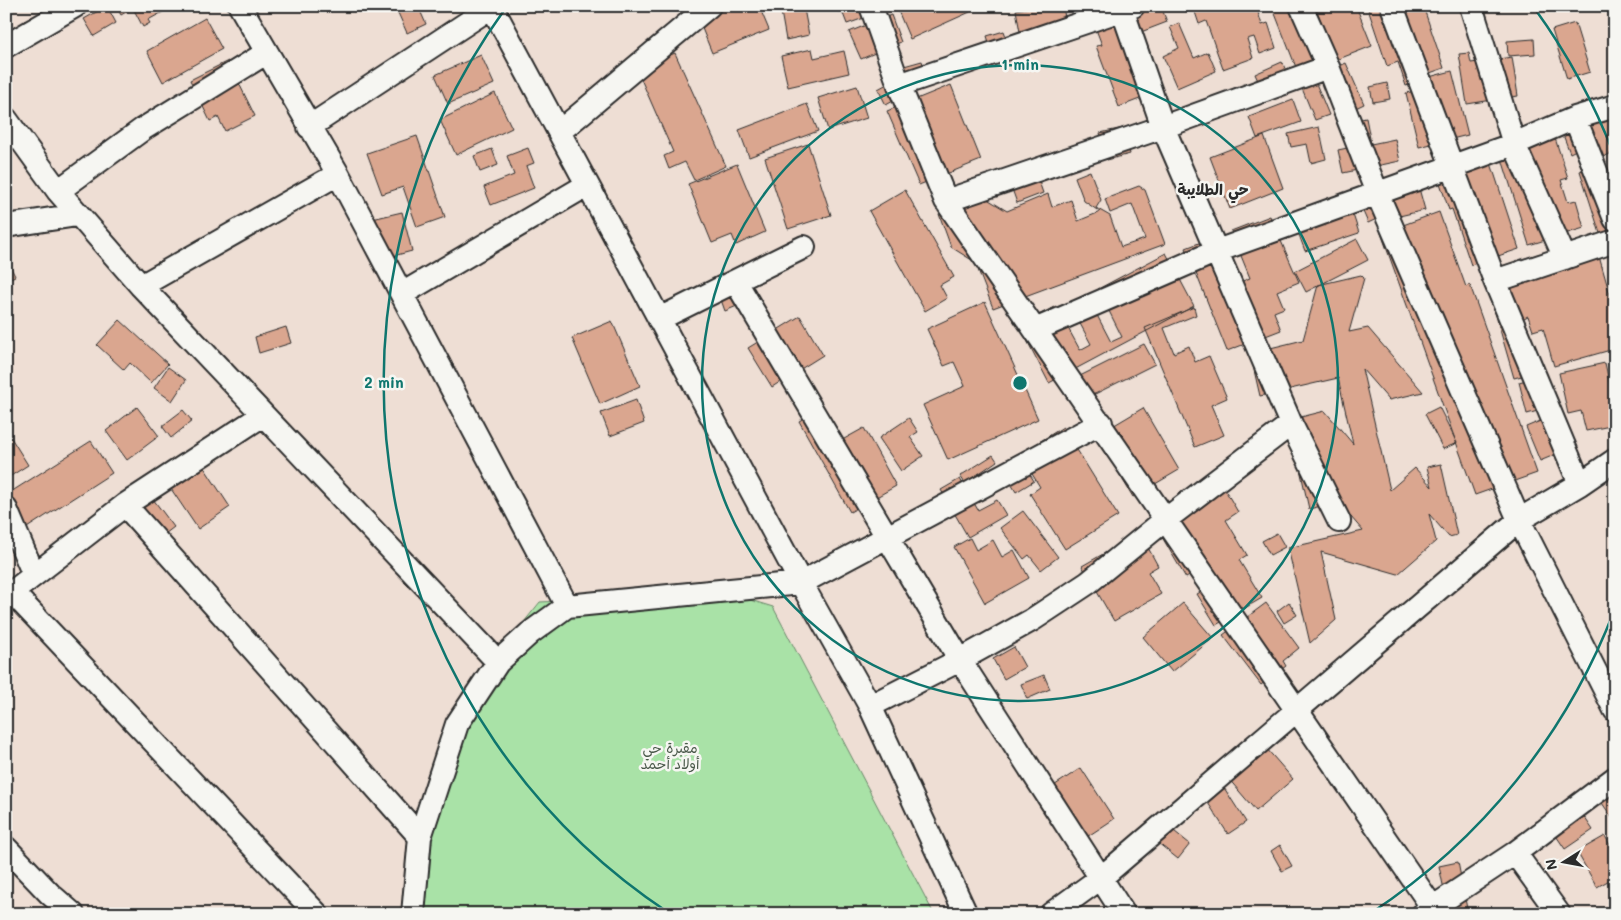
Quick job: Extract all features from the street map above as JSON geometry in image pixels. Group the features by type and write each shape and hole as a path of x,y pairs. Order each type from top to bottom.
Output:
{"street":[{"path":"6,46 75,6"},
{"path":"240,6 338,174 567,606"},
{"path":"559,132 709,6"},
{"path":"871,6 899,85 946,200 1101,423 1432,911 1612,787"},
{"path":"1301,6 1328,66 1376,193 1519,520 1615,710"},
{"path":"1392,6 1450,167 1495,281 1580,484"},
{"path":"1471,6 1514,144 1565,258"},
{"path":"309,127 492,7 801,583 870,706 966,914"},
{"path":"899,85 1125,8 1164,128 1291,424 1339,521"},
{"path":"58,191 143,129 266,53"},
{"path":"946,200 1164,128 1328,66"},
{"path":"1035,330 1217,250 1514,144 1575,118 1615,106"},
{"path":"1575,118 1615,219"},
{"path":"6,119 77,215 141,286 498,662"},
{"path":"141,286 338,174"},
{"path":"402,294 587,185"},
{"path":"6,226 77,215"},
{"path":"1495,281 1615,241"},
{"path":"659,318 736,282 804,247"},
{"path":"736,282 960,660 1102,877 1124,914"},
{"path":"263,415 125,505 9,595 317,914"},
{"path":"413,914 420,838 457,724 498,662 530,633 567,606 801,583 1101,423"},
{"path":"870,706 960,660 1032,620 1088,583 1165,520 1291,424"},
{"path":"1051,914 1102,877 1519,520 1580,484 1615,460"},
{"path":"125,505 420,838"},
{"path":"6,509 34,575"},
{"path":"6,848 50,894 73,914"},
{"path":"1516,852 1558,914"}],"green space":[{"name":"مقبرة حي أولاد أحمد","path":"727,593 773,607 934,914 413,914 456,707 540,602"}],"building":[{"path":"107,6 116,23 94,36 84,19"},
{"path":"116,6 174,6 148,20 150,23 143,27 133,8 121,15"},
{"path":"395,6 418,6 426,24 407,33"},
{"path":"693,6 759,6 769,30 712,53"},
{"path":"780,6 810,6 804,9 809,35 786,40"},
{"path":"837,6 860,6 864,18 847,24 842,11 839,12"},
{"path":"896,6 929,6 932,12 946,6 968,6 970,12 910,39"},
{"path":"1038,6 1063,6 1068,36 1022,43 1016,10"},
{"path":"1087,6 1161,6 1167,22 1141,32 1163,90 1119,107 1096,46 1102,45"},
{"path":"1193,6 1256,6 1262,25 1268,23 1276,48 1260,54 1254,37 1247,39 1253,58 1223,69 1206,21 1199,24"},
{"path":"1272,6 1302,6 1334,67 1301,80"},
{"path":"1315,6 1356,6 1372,46 1336,60"},
{"path":"1367,6 1423,6 1444,68 1427,74 1425,80 1406,86 1398,62 1387,66"},
{"path":"891,15 901,42 861,59 849,32"},
{"path":"205,18 222,49 163,82 147,51"},
{"path":"1179,23 1194,58 1208,52 1216,71 1177,88 1163,56 1179,48 1170,27"},
{"path":"1575,23 1590,72 1567,79 1552,30"},
{"path":"1004,31 1011,50 993,55 987,36"},
{"path":"1534,39 1535,54 1508,56 1507,41"},
{"path":"812,49 814,58 844,51 849,73 788,87 781,56"},
{"path":"675,53 726,166 694,180 685,162 669,169 664,156 673,152 637,70"},
{"path":"1469,53 1471,63 1512,57 1518,96 1467,104 1459,54"},
{"path":"481,55 494,84 448,104 435,75"},
{"path":"228,61 255,116 225,131 218,117 210,121 190,80"},
{"path":"922,61 930,86 912,92 904,66"},
{"path":"1282,62 1293,85 1259,83 1255,74"},
{"path":"1346,63 1364,104 1341,115 1323,74"},
{"path":"1452,71 1468,135 1419,147 1406,93 1419,90 1429,77"},
{"path":"896,79 904,95 886,105 878,89"},
{"path":"1315,81 1329,115 1315,120 1301,86"},
{"path":"1387,83 1390,99 1373,102 1370,87"},
{"path":"951,85 981,160 919,185 887,111"},
{"path":"857,86 867,118 828,130 818,98"},
{"path":"495,93 512,128 456,155 440,120"},
{"path":"1602,99 1615,130 1615,152 1588,163 1582,147 1570,153 1557,119"},
{"path":"1293,100 1301,122 1257,138 1249,117"},
{"path":"807,104 818,131 749,157 739,130"},
{"path":"1366,118 1371,144 1395,139 1400,161 1343,173 1338,150 1352,147 1346,122"},
{"path":"1549,120 1568,178 1561,180 1568,202 1576,200 1584,228 1529,245 1496,140"},
{"path":"1319,127 1326,159 1311,163 1307,144 1291,147 1288,134"},
{"path":"1123,128 1130,154 1107,160 1100,133"},
{"path":"417,136 445,217 417,227 403,187 382,194 367,153"},
{"path":"1264,136 1283,188 1230,209 1210,157"},
{"path":"808,144 831,215 788,229 765,158"},
{"path":"528,148 534,163 526,166 534,188 491,205 484,187 514,175 507,156"},
{"path":"1486,148 1519,249 1471,265 1452,209 1449,210 1434,165"},
{"path":"492,149 498,165 480,172 474,156"},
{"path":"1032,162 1043,193 1017,203 1006,172"},
{"path":"737,164 765,232 736,245 732,235 712,243 688,184"},
{"path":"1603,164 1615,203 1615,243 1604,246 1580,171"},
{"path":"1090,171 1101,200 1096,208 1110,216 1121,247 1145,239 1132,204 1110,213 1105,199 1139,186 1145,190 1165,244 993,308 975,262 951,247 939,214 984,197 1007,211 1048,194 1052,207 1071,200 1078,221 1100,212 1084,201 1075,177"},
{"path":"1415,174 1425,210 1391,218 1381,183"},
{"path":"905,190 954,277 940,285 947,298 925,311 869,211"},
{"path":"1346,193 1359,233 1305,251 1298,232 1281,238 1274,218"},
{"path":"1355,193 1385,215 1368,223"},
{"path":"402,212 412,251 378,260 368,220"},
{"path":"1439,212 1466,287 1470,285 1537,473 1475,495 1381,233"},
{"path":"1270,216 1299,282 1277,291 1284,308 1274,312 1281,330 1227,351 1186,248 1222,234 1240,282 1250,278 1231,231"},
{"path":"1357,239 1368,260 1306,292 1295,271"},
{"path":"1596,246 1615,312 1615,351 1614,349 1554,366 1543,328 1533,331 1528,316 1522,319 1537,372 1514,378 1485,278"},
{"path":"1166,253 1194,306 1049,383 1019,325 1056,306 1080,350 1091,344 1069,303 1086,294 1111,342 1122,337 1098,289"},
{"path":"6,258 15,276 6,280"},
{"path":"1361,275 1364,278 1349,332 1368,328 1423,392 1389,400 1362,369 1390,490 1415,468 1432,487 1427,467 1441,464 1457,535 1449,537 1429,514 1436,541 1398,574 1321,552 1336,620 1310,643 1288,548 1363,531 1338,502 1309,509 1289,420 1325,411 1353,444 1338,378 1260,396 1250,353 1303,340 1318,285"},
{"path":"732,293 737,306 725,311 720,297"},
{"path":"985,302 1038,419 948,460 923,405 965,386 954,362 944,366 927,329"},
{"path":"1194,307 1196,315 1164,328 1174,353 1189,346 1195,362 1209,356 1227,398 1211,405 1224,435 1195,447 1145,328"},
{"path":"800,316 823,355 772,387 748,348"},
{"path":"120,320 168,364 151,383 130,363 124,370 97,345"},
{"path":"612,321 640,386 600,404 572,338"},
{"path":"286,327 291,343 259,353 255,337"},
{"path":"1144,344 1155,364 1081,401 1070,381"},
{"path":"1605,363 1615,408 1615,425 1586,431 1581,411 1568,414 1559,373"},
{"path":"168,367 186,380 172,401 154,388"},
{"path":"1537,377 1545,409 1527,414 1519,382"},
{"path":"636,400 644,423 610,436 601,413"},
{"path":"137,407 159,436 127,460 106,431"},
{"path":"1439,407 1457,443 1443,449 1425,414"},
{"path":"1143,408 1179,470 1133,497 1085,417 1111,427"},
{"path":"183,410 192,421 171,438 162,426"},
{"path":"817,411 835,444 864,428 896,486 850,512 799,421"},
{"path":"1562,412 1576,446 1540,461 1526,427"},
{"path":"909,418 918,432 910,437 923,456 901,471 879,438"},
{"path":"1063,427 1118,516 1065,549 1030,494 1040,487 1020,454"},
{"path":"8,433 28,465 6,479 6,434"},
{"path":"91,441 112,473 16,535 6,520 6,495"},
{"path":"194,452 230,507 198,529 161,474"},
{"path":"993,455 997,461 965,483 960,476"},
{"path":"1018,455 1034,481 1016,492 1000,465"},
{"path":"1214,471 1238,512 1226,520 1247,555 1239,560 1262,598 1216,625 1197,594 1215,584 1205,567 1186,578 1152,520 1192,496 1187,488"},
{"path":"960,479 978,510 997,500 1006,515 968,537 941,490"},
{"path":"144,487 174,527 148,547 117,507"},
{"path":"1023,511 1058,557 1041,570 1029,555 1024,559 1000,528"},
{"path":"1140,533 1158,566 1148,572 1161,594 1114,621 1082,566"},
{"path":"1277,533 1285,547 1270,555 1262,541"},
{"path":"970,538 976,550 993,540 1002,557 1014,550 1029,578 985,603 954,547"},
{"path":"1289,602 1297,615 1284,623 1277,611"},
{"path":"1183,603 1213,638 1172,672 1143,637"},
{"path":"1266,603 1299,648 1283,661 1286,666 1261,685 1223,635"},
{"path":"1014,647 1025,667 1004,679 993,659"},
{"path":"1044,675 1050,689 1027,699 1021,684"},
{"path":"1259,740 1293,779 1256,811 1222,771"},
{"path":"1081,768 1114,819 1070,848 1037,797"},
{"path":"1219,780 1246,822 1228,834 1201,792"},
{"path":"1615,780 1615,822 1589,784"},
{"path":"1572,799 1593,830 1565,849 1544,818"},
{"path":"1159,819 1190,844 1178,859 1147,834"},
{"path":"1605,836 1615,854 1615,877 1597,887 1577,852"},
{"path":"1280,845 1292,866 1282,871 1271,851"},
{"path":"1458,862 1468,914 1431,914 1447,904 1439,866"}],"district":[{"name":"حي الطلايبة","path":"1213,189"}]}
